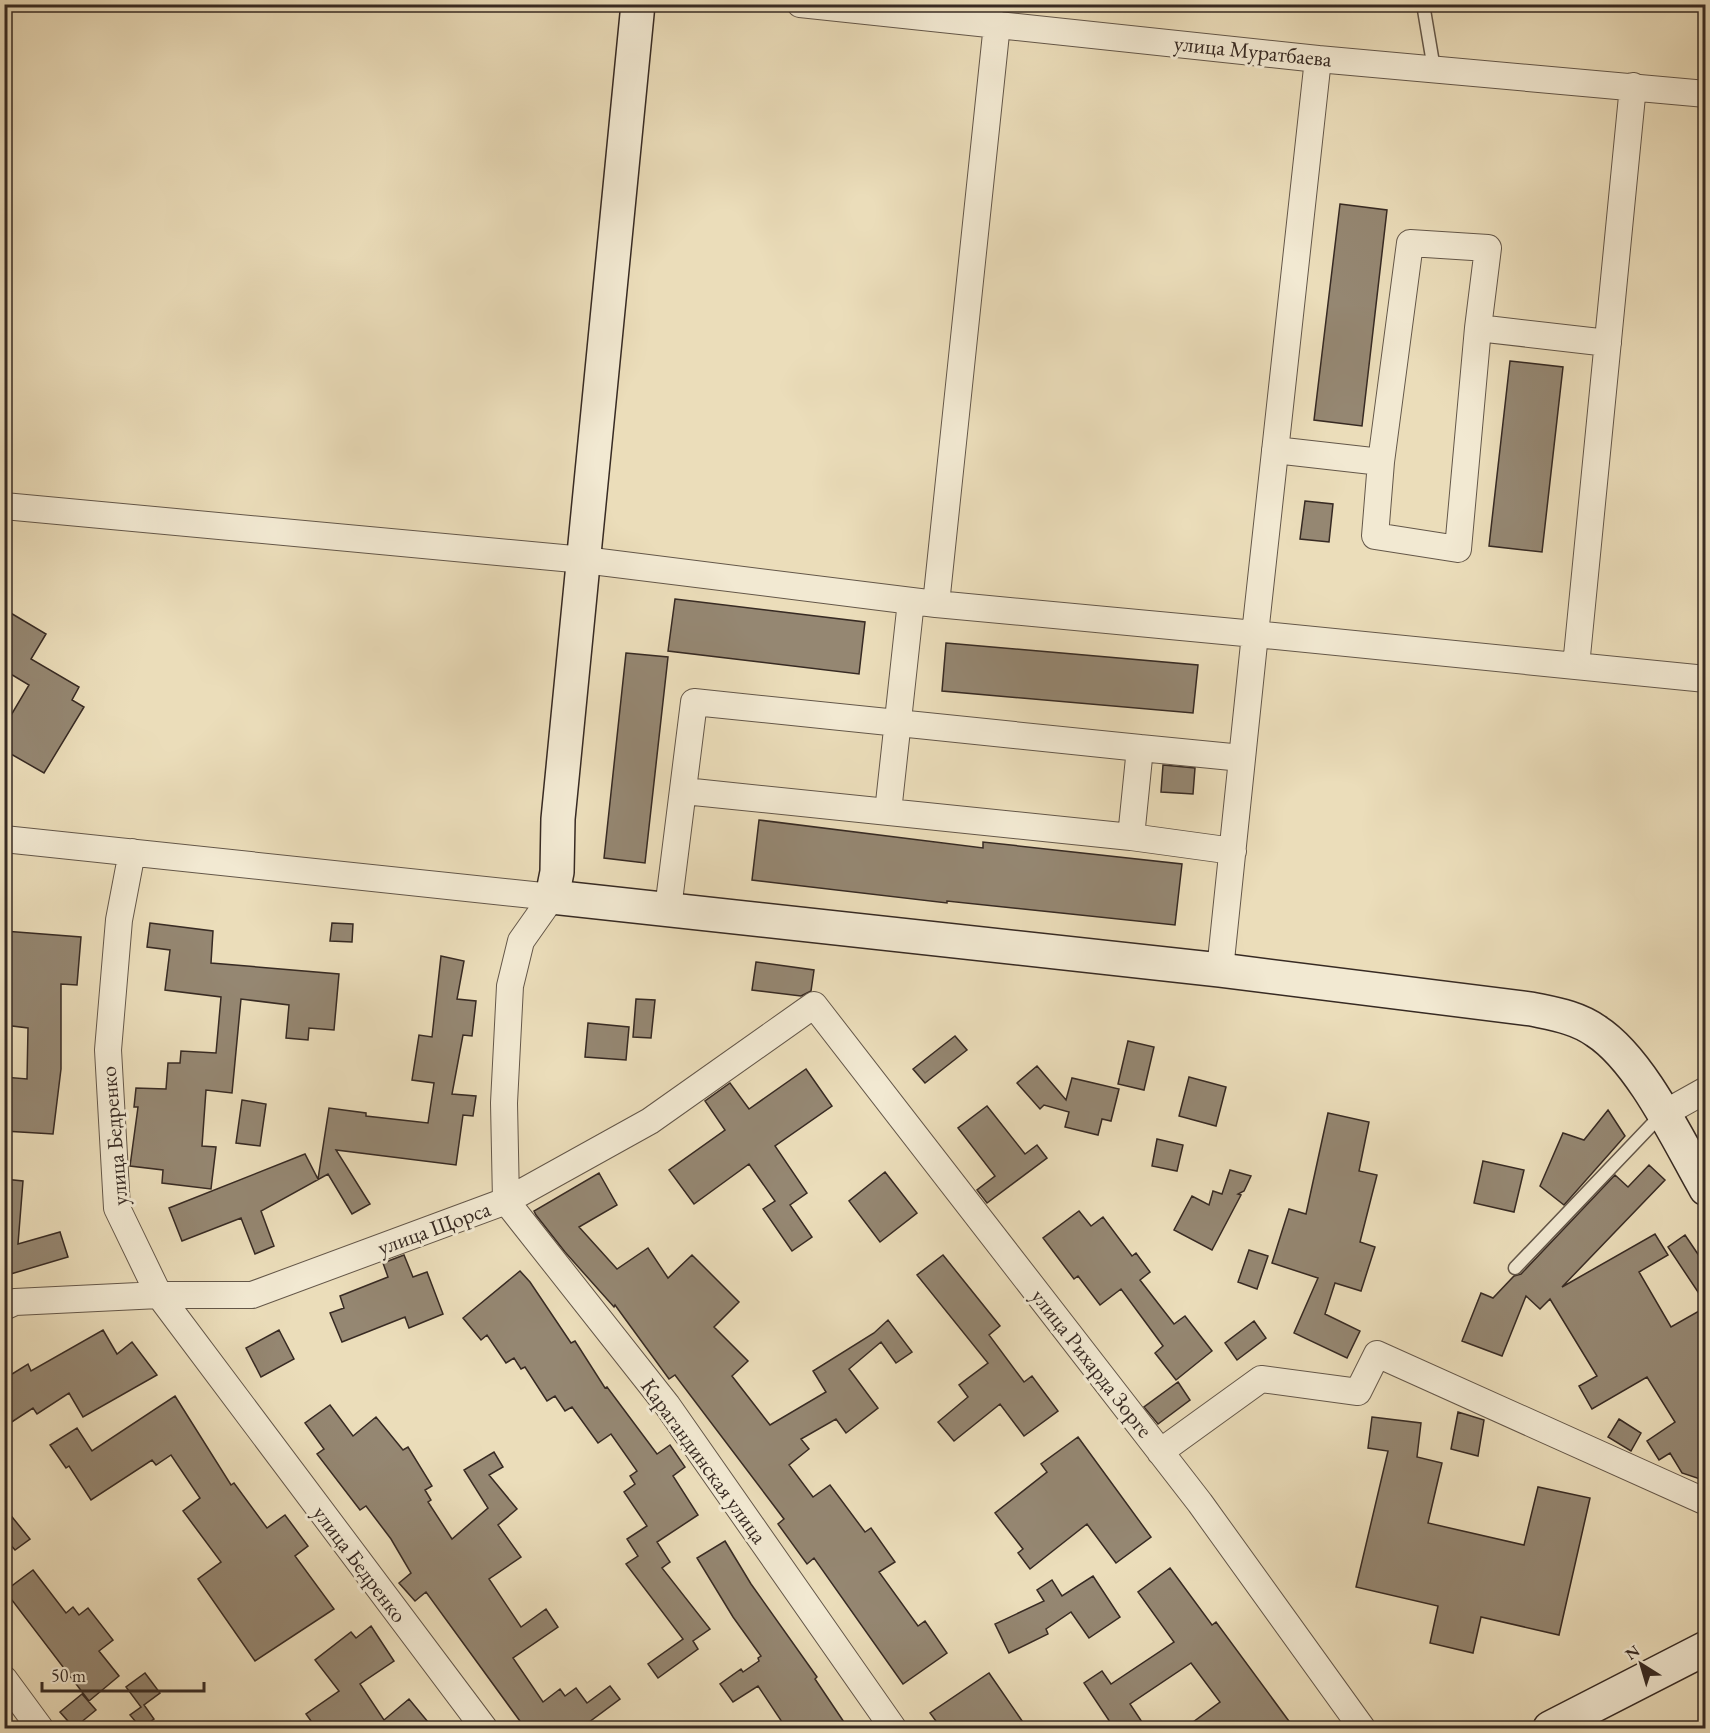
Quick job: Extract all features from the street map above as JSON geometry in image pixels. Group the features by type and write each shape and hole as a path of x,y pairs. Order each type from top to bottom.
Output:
{"street":[{"path":"506,1201 504,1103 510,986 521,941 552,897 557,872 558,819 638,4"},
{"name":"улица Муратбаева","path":"800,4 1318,59 1706,94"},
{"path":"936,604 997,24"},
{"path":"1220,970 1318,59"},
{"path":"1576,666 1633,86"},
{"path":"1410,243 1488,248 1478,328 1458,549 1375,536 1381,462 1410,243"},
{"path":"1478,328 1608,343"},
{"path":"1275,450 1381,462"},
{"path":"4,506 584,560 936,604 1706,679"},
{"path":"888,812 911,601"},
{"path":"668,909 694,702 1242,758"},
{"path":"1131,837 1140,748"},
{"path":"684,791 1131,837 1233,851"},
{"path":"4,839 1220,970 1531,1009 1569,1017 1596,1031 1619,1051 1663,1114 1706,1189"},
{"name":"улица Бедренко","path":"132,852 119,920 108,1050 117,1208 159,1295 484,1728"},
{"name":"улица Щорса","path":"4,1307 15,1302 159,1295 252,1295 506,1201 650,1121 814,1005"},
{"name":"улица Рихарда Зорге","path":"814,1005 1200,1503 1362,1728"},
{"path":"1663,1114 1706,1090"},
{"name":"Карагандинская улица","path":"506,1201 667,1405 893,1728"},
{"path":"1160,1452 1262,1379 1358,1392 1377,1354 1706,1502"},
{"path":"1550,1728 1706,1648"},
{"path":"4,1679 40,1728"}],"lane":[{"path":"1423,4 1434,69"},
{"path":"1515,1268 1663,1114"}],"building":[{"path":"1340,204 1387,210 1362,426 1314,420"},
{"path":"1510,361 1563,367 1542,552 1489,546"},
{"path":"1305,501 1333,504 1329,542 1300,539"},
{"path":"675,599 865,622 859,674 668,651"},
{"path":"4,609 46,634 31,659 79,687 72,700 84,707 44,773 4,750 4,727 29,685 4,670"},
{"path":"946,643 1198,665 1193,713 942,691"},
{"path":"626,653 668,657 645,863 604,858"},
{"path":"1163,765 1195,768 1193,794 1161,792"},
{"path":"759,820 983,848 983,842 1182,864 1175,925 947,901 947,903 752,880"},
{"path":"150,923 213,931 211,963 339,974 334,1030 309,1028 308,1040 286,1038 289,1005 241,999 232,1093 206,1090 202,1146 216,1147 211,1189 162,1183 163,1170 130,1166 138,1107 134,1107 136,1088 166,1089 168,1063 180,1063 181,1051 216,1053 221,997 165,990 170,950 147,947"},
{"path":"332,923 353,924 352,942 330,941"},
{"path":"4,931 81,937 77,985 61,984 61,1069 53,1134 4,1131 4,1077 27,1079 28,1028 4,1025"},
{"path":"441,956 464,961 457,999 476,1001 472,1036 463,1035 452,1094 476,1096 473,1116 463,1115 456,1165 336,1150 370,1204 352,1214 328,1174 261,1211 274,1246 255,1254 241,1218 182,1241 169,1208 305,1154 318,1179 329,1108 366,1113 366,1116 428,1123 434,1083 412,1080 419,1035 432,1037"},
{"path":"756,962 814,970 811,991 801,996 752,990"},
{"path":"636,999 655,1000 651,1038 633,1037"},
{"path":"588,1023 629,1027 626,1060 585,1057"},
{"path":"955,1036 967,1050 925,1083 913,1069"},
{"path":"1128,1041 1154,1047 1144,1090 1118,1084"},
{"path":"1037,1066 1066,1100 1072,1078 1119,1089 1111,1121 1102,1119 1098,1135 1065,1127 1069,1112 1044,1105 1040,1109 1017,1083"},
{"path":"806,1069 832,1106 775,1146 807,1193 790,1205 812,1237 792,1251 763,1209 775,1201 749,1164 694,1204 669,1170 725,1130 705,1101 730,1083 749,1109"},
{"path":"1189,1077 1226,1087 1216,1126 1179,1116"},
{"path":"242,1100 266,1104 260,1146 236,1143"},
{"path":"987,1106 1025,1154 1037,1145 1047,1158 987,1203 977,1190 995,1176 958,1128"},
{"path":"1608,1110 1625,1136 1564,1205 1540,1186 1563,1133 1584,1140"},
{"path":"1328,1113 1369,1122 1359,1171 1377,1175 1360,1242 1375,1247 1361,1291 1335,1283 1325,1314 1360,1331 1347,1358 1294,1333 1318,1278 1272,1263 1289,1209 1306,1214"},
{"path":"1157,1139 1183,1145 1177,1171 1152,1166"},
{"path":"1483,1161 1524,1170 1514,1212 1474,1203"},
{"path":"1649,1165 1665,1180 1562,1287 1655,1234 1668,1255 1639,1272 1671,1327 1706,1307 1706,1481 1682,1473 1670,1453 1659,1460 1647,1441 1675,1422 1647,1377 1592,1409 1579,1386 1597,1376 1550,1299 1540,1309 1526,1296 1502,1356 1462,1341 1481,1293 1493,1298 1514,1276 1521,1274 1615,1175 1628,1187"},
{"path":"1230,1170 1251,1176 1244,1191 1238,1194 1241,1195 1212,1250 1174,1230 1192,1196 1209,1205 1213,1191 1222,1194"},
{"path":"885,1172 917,1213 880,1242 849,1201"},
{"path":"599,1173 617,1205 579,1227 617,1269 648,1248 668,1278 692,1255 739,1302 714,1327 748,1361 732,1376 770,1425 826,1392 813,1371 874,1333 888,1320 912,1352 896,1363 881,1342 849,1369 878,1408 846,1433 836,1419 801,1439 809,1449 789,1465 813,1497 830,1485 865,1532 871,1528 895,1562 879,1572 918,1626 925,1621 947,1653 903,1684 814,1558 807,1564 778,1524 784,1519 675,1375 669,1379 615,1305 614,1307 565,1252 536,1215 534,1211"},
{"path":"4,1179 23,1181 18,1244 60,1232 68,1257 4,1276"},
{"path":"1079,1211 1091,1226 1103,1217 1132,1256 1136,1253 1150,1272 1140,1280 1174,1324 1185,1316 1212,1351 1176,1380 1155,1353 1163,1346 1121,1289 1100,1305 1078,1276 1074,1279 1043,1238"},
{"path":"1685,1235 1706,1266 1706,1304 1668,1247"},
{"path":"1249,1250 1268,1256 1257,1289 1238,1282"},
{"path":"404,1255 413,1277 427,1272 443,1314 409,1328 405,1317 342,1342 330,1313 344,1308 340,1296 388,1277 383,1263"},
{"path":"943,1255 1000,1326 989,1335 1024,1382 1032,1376 1058,1411 1024,1436 1000,1404 954,1441 938,1422 968,1397 959,1385 988,1363 917,1275"},
{"path":"520,1271 530,1282 571,1343 575,1341 605,1388 607,1387 657,1454 670,1445 685,1467 673,1476 698,1515 657,1542 670,1562 662,1568 710,1629 693,1641 698,1649 658,1678 648,1664 683,1639 626,1564 638,1556 627,1539 647,1526 624,1492 635,1484 630,1476 637,1471 611,1434 598,1443 572,1407 565,1411 555,1396 547,1401 525,1367 521,1369 514,1358 506,1363 487,1335 481,1340 463,1318"},
{"path":"1254,1321 1266,1338 1237,1360 1225,1343"},
{"path":"103,1330 117,1354 132,1342 157,1375 83,1417 69,1393 37,1414 33,1408 4,1427 4,1379 28,1364 31,1371"},
{"path":"279,1330 294,1359 261,1377 246,1348"},
{"path":"1178,1382 1190,1400 1158,1424 1144,1407"},
{"path":"175,1396 231,1485 234,1483 267,1528 285,1515 308,1546 295,1556 334,1609 255,1661 198,1579 221,1562 183,1511 200,1498 171,1455 156,1465 152,1460 91,1500 69,1466 66,1468 50,1445 77,1428 92,1451"},
{"path":"330,1405 353,1436 376,1417 403,1450 408,1447 432,1486 425,1490 431,1500 428,1502 452,1539 488,1508 464,1470 494,1452 503,1467 489,1475 517,1509 498,1525 521,1557 489,1579 521,1627 546,1609 558,1627 513,1658 543,1702 560,1689 565,1696 576,1688 587,1703 610,1686 620,1699 581,1728 525,1728 426,1592 415,1601 399,1583 411,1573 391,1539 366,1506 360,1510 317,1454 324,1449 305,1423"},
{"path":"1458,1412 1484,1420 1478,1456 1451,1449"},
{"path":"1372,1417 1421,1423 1417,1457 1442,1463 1428,1523 1524,1545 1538,1487 1590,1498 1559,1635 1481,1617 1473,1653 1430,1643 1438,1606 1356,1587 1388,1451 1368,1448"},
{"path":"1619,1419 1641,1433 1631,1451 1608,1437"},
{"path":"1078,1437 1151,1537 1116,1563 1087,1524 1030,1569 1018,1553 1023,1549 995,1513 1047,1472 1041,1464"},
{"path":"4,1507 30,1539 15,1550 4,1537"},
{"path":"725,1541 751,1584 817,1677 815,1679 848,1728 786,1728 758,1686 733,1702 720,1684 741,1669 743,1672 759,1661 758,1658 761,1656 733,1617 697,1558"},
{"path":"1170,1568 1212,1625 1216,1622 1294,1728 1185,1728 1220,1702 1191,1663 1130,1704 1146,1728 1114,1728 1084,1683 1102,1671 1111,1684 1174,1642 1138,1592"},
{"path":"33,1570 66,1613 73,1607 79,1615 88,1608 113,1640 99,1651 119,1676 89,1701 5,1591"},
{"path":"1093,1576 1120,1617 1089,1638 1071,1612 1046,1629 1048,1634 1009,1653 995,1624 1044,1601 1037,1590 1052,1580 1062,1596"},
{"path":"371,1626 394,1661 360,1684 384,1720 409,1699 433,1728 316,1728 306,1714 339,1691 315,1660 351,1632 356,1638"},
{"path":"145,1673 160,1693 144,1705 154,1719 141,1728 130,1715 141,1707 126,1687"},
{"path":"989,1673 1027,1728 941,1728 930,1713"},
{"path":"82,1694 96,1710 74,1728 60,1712"}]}
